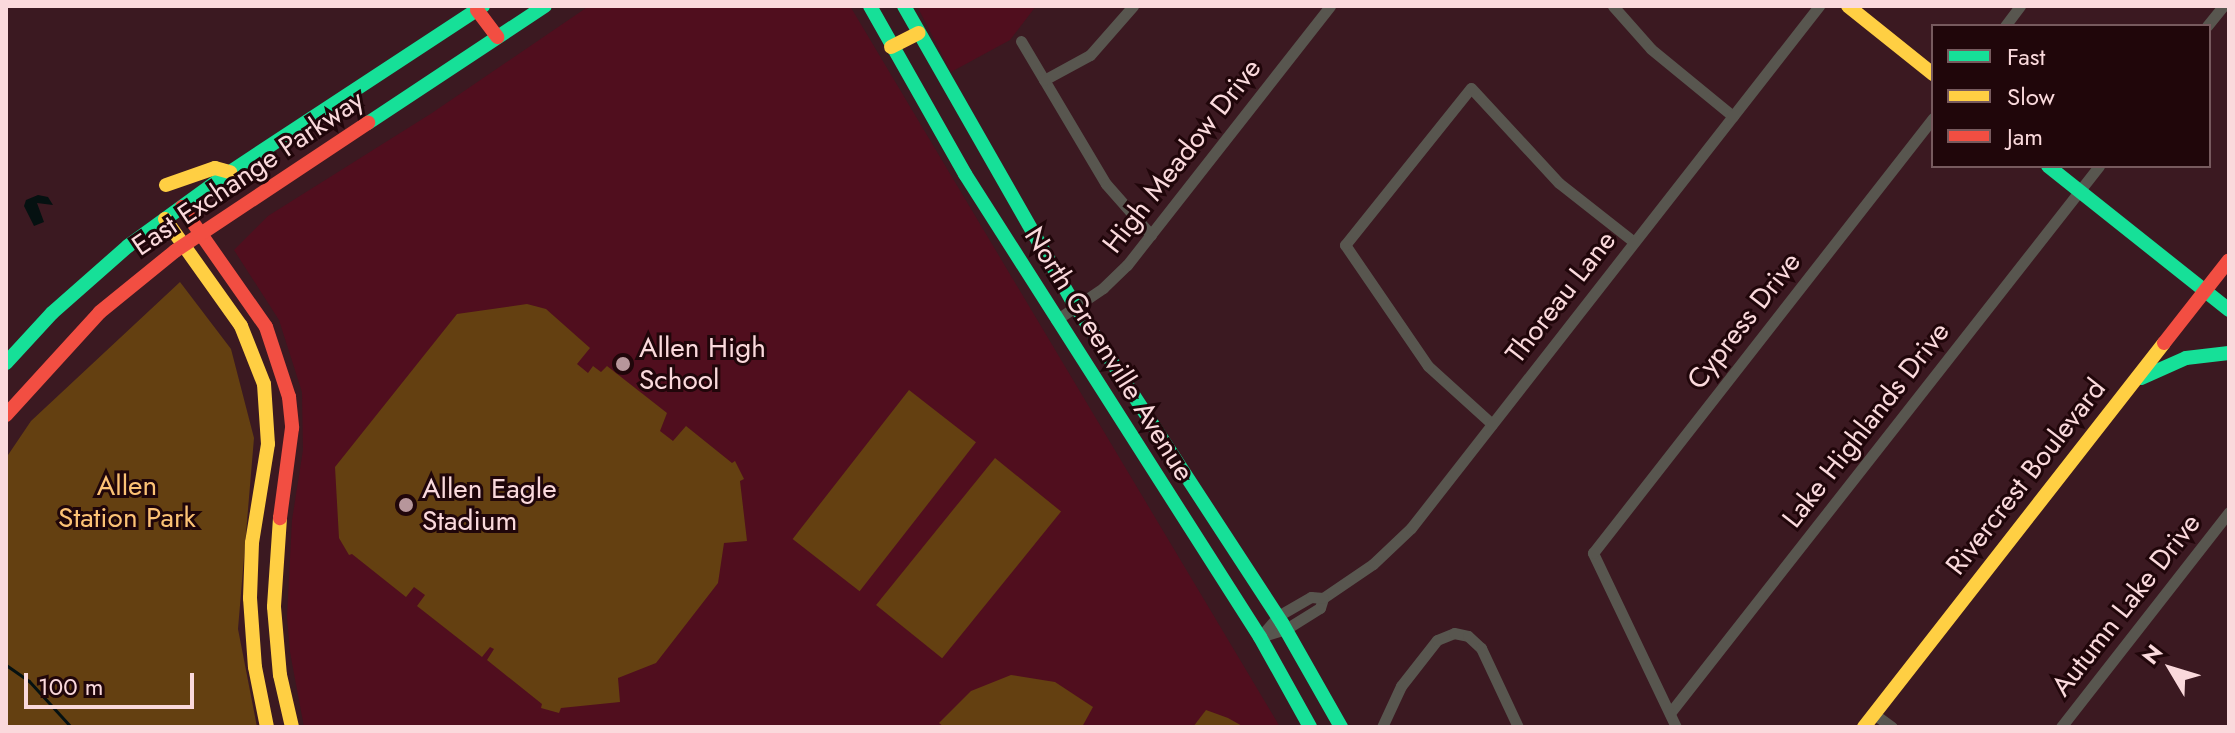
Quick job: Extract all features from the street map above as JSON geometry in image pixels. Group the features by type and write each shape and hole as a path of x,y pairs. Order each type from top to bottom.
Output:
{"main road":[{"name":"East Exchange Parkway","path":"6,415 100,312 183,245 545,6"},
{"name":"North Greenville Avenue","path":"870,6 951,152 1260,637 1310,727"},
{"name":"North Greenville Avenue","path":"904,6 1076,307 1278,616 1341,727"},
{"path":"1848,6 1931,72"},
{"name":"East Exchange Parkway","path":"6,363 85,282 165,219 230,172 480,8"},
{"path":"480,8 497,37"},
{"path":"891,47 919,33"},
{"path":"166,185 215,168 230,172"},
{"path":"2050,168 2229,310"},
{"path":"182,207 256,310 277,355 292,412 277,543 274,607 280,675 292,727"},
{"path":"165,219 241,326 255,355 268,413 264,466 252,543 250,598 255,667 267,727"},
{"name":"Rivercrest Boulevard","path":"1864,727 2229,260"},
{"path":"2130,385 2171,363 2229,353"},
{"path":"264,466 287,470"}],"street":[{"path":"1044,80 1070,69 1090,55 1133,6"},
{"name":"High Meadow Drive","path":"1056,320 1115,278 1330,6"},
{"path":"1613,6 1651,49 1733,116"},
{"name":"Thoreau Lane","path":"1260,637 1286,629 1320,608 1323,598 1390,549 1492,424 1819,6"},
{"path":"2006,24 2020,6"},
{"path":"2209,24 2223,6"},
{"path":"1021,41 1106,184 1151,235"},
{"path":"1492,424 1428,366 1345,245 1471,88 1559,183 1634,242"},
{"name":"Cypress Drive","path":"1670,713 1593,553 1931,121"},
{"name":"Lake Highlands Drive","path":"1670,713 2097,168"},
{"name":"Autumn Lake Drive","path":"2061,727 2229,512"},
{"name":"Thoreau Lane","path":"1260,637 1278,616 1311,597 1323,598"},
{"path":"1382,727 1398,690 1433,645 1442,636 1459,633 1481,648 1518,727"},
{"path":"1670,713 1676,727"},
{"path":"1874,714 1892,727"}],"shaded area":[{"name":"Allen High School","path":"589,6 850,6 1280,727 304,727 287,617 292,520 303,450 302,392 279,320 234,250 268,216 432,113"},
{"path":"917,6 1036,6 1010,40 951,72"},
{"path":"38,195 48,197 53,205 37,203 44,222 34,226 24,206 26,200"}],"green space":[{"name":"Allen Station Park","path":"180,282 231,349 254,438 238,629 257,727 6,727 6,458 31,421"},
{"name":"Allen Eagle Stadium","path":"527,304 546,309 590,348 577,364 588,373 593,366 601,372 607,366 667,413 660,431 673,441 686,426 732,463 735,461 744,479 740,481 747,541 724,543 718,583 656,663 618,678 620,702 561,708 559,713 541,708 542,704 487,660 494,649 490,647 482,657 417,606 425,595 414,587 406,597 352,554 349,555 339,538 335,467 457,314"},
{"path":"909,390 976,442 860,591 793,539"},
{"path":"995,458 1061,511 942,658 876,605"},
{"path":"1011,675 1055,682 1093,707 1082,727 944,727 939,723 971,691"},
{"path":"1206,710 1228,718 1244,727 1193,727"}],"waterway":[{"path":"6,665 29,681 71,727"}],"traffic: fast":[{"path":"6,363 52,313 128,246 230,172 483,6"},
{"path":"368,123 545,6"},
{"path":"870,6 965,174 1260,637 1310,727"},
{"path":"904,6 1076,307 1282,623 1341,727"},
{"path":"2051,168 2229,310"},
{"path":"2141,378 2186,358 2229,353"}],"traffic: slow":[{"path":"1848,6 1931,72"},
{"path":"891,47 919,33"},
{"path":"166,185 215,168 230,172"},
{"path":"165,219 241,326 264,384 268,444 252,543 250,598 255,667 267,727"},
{"path":"1864,727 2164,343"},
{"path":"280,518 274,607 280,675 292,727"}],"traffic: jam":[{"path":"477,10 497,37"},
{"path":"6,415 100,312 175,251 368,123"},
{"path":"182,207 266,327 289,397 292,428 280,518"},
{"path":"2164,343 2229,260"}],"place":[{"name":"Allen High School","path":"623,364"},
{"name":"Allen Eagle Stadium","path":"406,505"}]}
